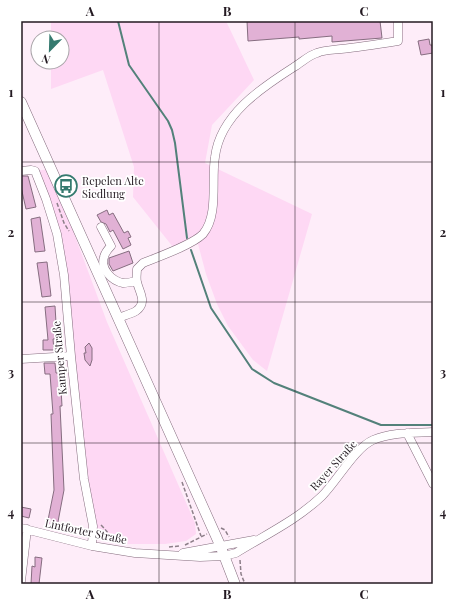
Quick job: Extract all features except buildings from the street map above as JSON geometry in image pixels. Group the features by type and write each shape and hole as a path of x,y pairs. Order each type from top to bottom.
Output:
{"main road":[{"path":"21,102 220,545 235,584"}],"street":[{"path":"118,318 136,311 141,305 143,299 141,290 136,281 137,269 143,263 192,242 202,235 208,227 213,203 214,159 216,147 228,123 250,98 316,53 398,41 398,21"},
{"name":"Kamper Straße","path":"21,171 35,171 58,234 64,275 84,479 93,526 92,546"},
{"path":"101,227 111,246 103,258 104,265 109,275 115,281 125,283 136,281"},
{"path":"21,358 71,356"},
{"name":"Rayer Straße","path":"224,556 236,553 291,520 321,496 361,448 372,441 388,436 407,433 433,432"},
{"path":"407,433 433,484"},
{"path":"21,581 24,529"},
{"name":"Lintforter Straße","path":"24,529 92,546 135,553 200,557 224,556"},
{"name":"Rayer Straße","path":"220,545 258,539"},
{"name":"Lintforter Straße","path":"170,555 220,545"}],"path":[{"path":"93,526 102,526 113,539 132,544"},
{"path":"166,547 183,545 220,529 225,530 232,543"},
{"path":"236,553 240,560 241,574 245,584"}],"shaded area":[{"path":"51,21 226,21 254,80 212,125 205,163 312,214 267,371 253,360 228,326 217,304 206,274 198,244 177,252 133,197 134,167 103,70 51,89 51,70 70,70 70,30 51,30"},
{"path":"50,169 107,322 195,523 196,534 186,541 165,544 116,544 106,539 93,526 57,234 35,171"}],"waterway":[{"path":"118,21 129,65 168,121 172,130 187,238"},
{"path":"191,250 211,308 252,369 274,383 381,425 433,425"}],"place":[{"name":"Repelen Alte Siedlung","path":"66,186"}]}
